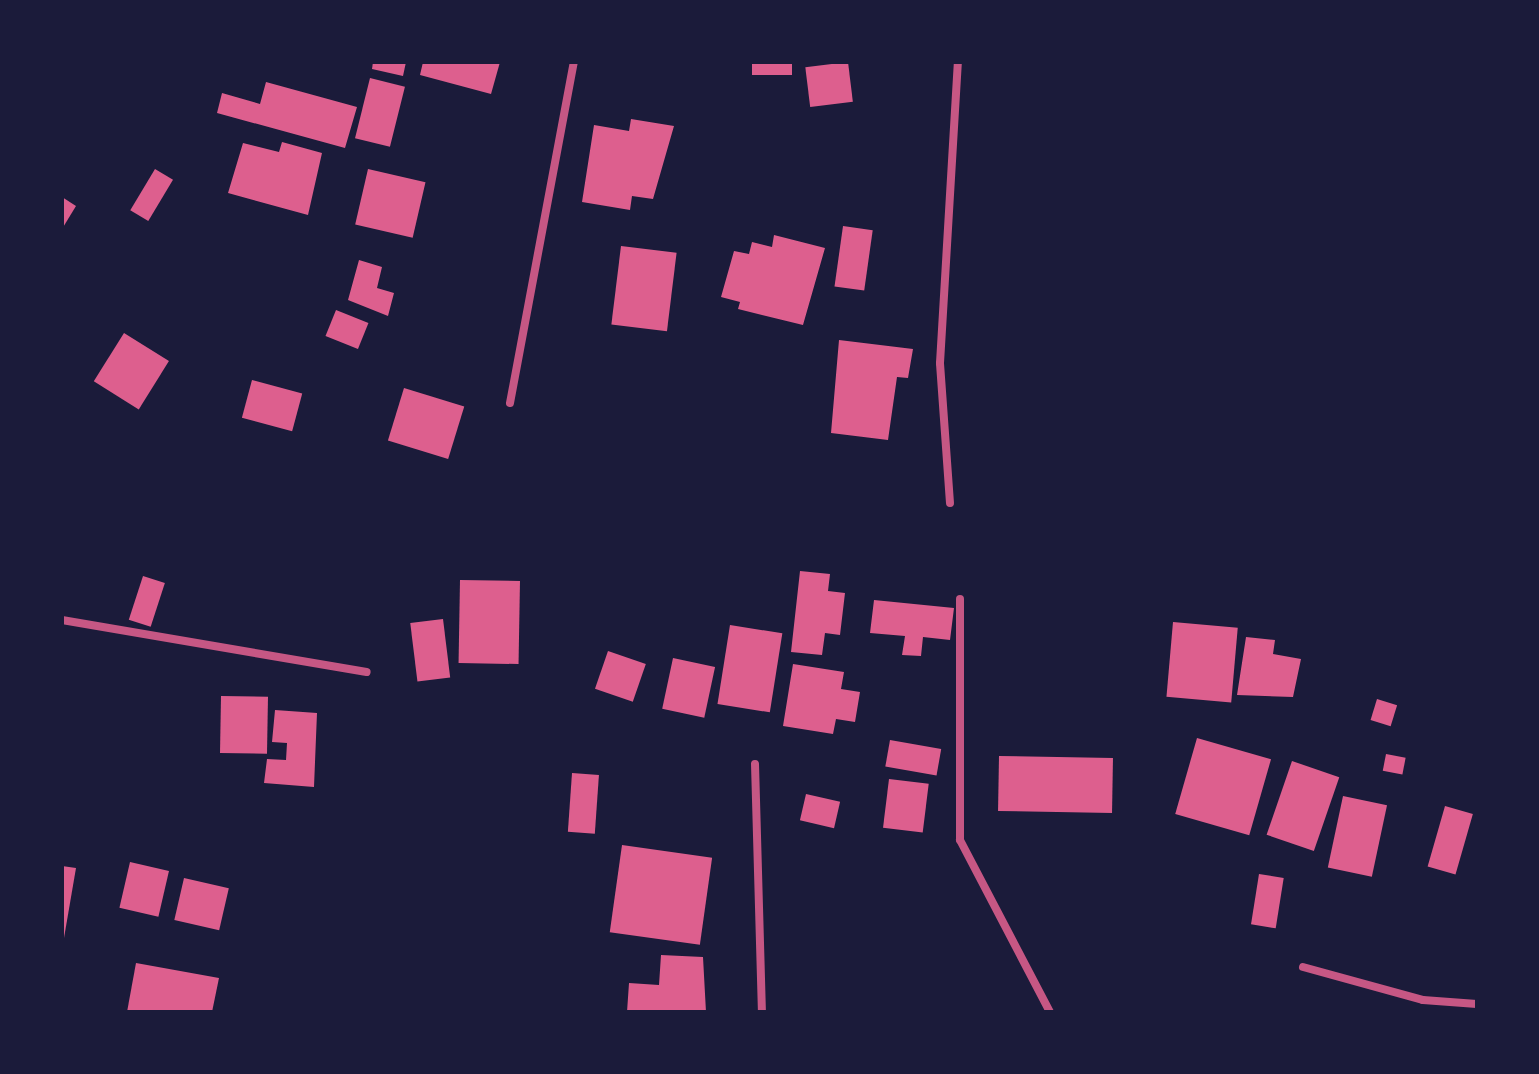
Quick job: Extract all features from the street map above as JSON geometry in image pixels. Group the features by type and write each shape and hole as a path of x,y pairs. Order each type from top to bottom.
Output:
{"street":[{"path":"510,403 574,62"},
{"path":"950,503 940,363 958,62"},
{"path":"960,599 960,840 1050,1012"},
{"path":"62,620 367,672"},
{"path":"755,764 762,1012"},
{"path":"1303,967 1423,1000 1477,1004"}],"building":[{"path":"373,62 406,62 403,76 372,69"},
{"path":"423,62 500,62 491,94 420,75"},
{"path":"752,62 792,62 792,75 752,75"},
{"path":"848,62 853,102 810,107 805,67"},
{"path":"370,78 405,87 390,147 355,138"},
{"path":"266,82 357,107 345,148 217,113 222,93 260,104"},
{"path":"631,119 674,126 653,199 632,196 630,210 582,202 594,125 629,131"},
{"path":"282,142 322,153 308,215 228,193 243,143 279,152"},
{"path":"155,169 173,180 148,221 130,210"},
{"path":"368,169 425,182 413,238 355,225"},
{"path":"62,197 76,206 62,229"},
{"path":"843,226 873,230 864,291 835,286"},
{"path":"774,235 825,248 803,325 738,309 740,302 721,297 734,251 749,254 752,242 772,247"},
{"path":"621,246 677,253 667,331 611,324"},
{"path":"359,260 382,267 377,288 394,293 388,316 348,300"},
{"path":"336,310 368,323 358,349 326,336"},
{"path":"124,333 169,361 139,409 94,381"},
{"path":"839,340 913,349 908,378 897,377 888,440 831,433"},
{"path":"252,380 302,393 292,431 242,418"},
{"path":"404,388 464,406 448,459 388,441"},
{"path":"800,571 830,574 828,591 845,593 840,635 825,633 822,655 791,652"},
{"path":"143,576 165,583 151,627 129,620"},
{"path":"460,580 520,581 519,664 459,663"},
{"path":"874,600 954,608 950,640 923,637 921,656 902,655 905,636 870,633"},
{"path":"443,619 450,678 417,682 410,623"},
{"path":"1173,622 1238,628 1231,702 1166,697"},
{"path":"730,625 782,633 770,712 717,704"},
{"path":"1246,637 1275,640 1273,654 1301,659 1293,697 1237,695"},
{"path":"608,651 646,664 633,702 595,689"},
{"path":"673,658 715,667 704,718 662,709"},
{"path":"793,664 844,672 841,689 860,692 855,722 836,719 833,734 783,726"},
{"path":"221,696 268,697 267,754 220,753"},
{"path":"1377,699 1397,705 1391,726 1371,720"},
{"path":"275,710 317,713 314,787 264,783 267,759 286,760 287,743 272,742"},
{"path":"1197,738 1271,759 1249,835 1175,814"},
{"path":"890,740 941,749 937,776 885,767"},
{"path":"1386,754 1406,758 1402,775 1383,771"},
{"path":"999,756 1113,758 1112,813 998,811"},
{"path":"1292,761 1339,777 1314,851 1267,835"},
{"path":"572,773 599,775 595,834 568,832"},
{"path":"889,779 929,784 923,833 883,828"},
{"path":"806,794 840,802 834,828 800,820"},
{"path":"1343,796 1387,805 1372,877 1328,867"},
{"path":"1445,806 1473,814 1456,875 1428,867"},
{"path":"622,845 712,858 700,945 610,932"},
{"path":"130,862 169,871 158,917 119,908"},
{"path":"62,866 76,868 64,938 62,938"},
{"path":"1259,874 1284,878 1276,928 1251,924"},
{"path":"184,878 229,888 219,930 174,920"},
{"path":"661,955 703,957 706,1012 627,1012 629,983 659,985"},
{"path":"136,963 219,978 212,1012 127,1012"}]}
